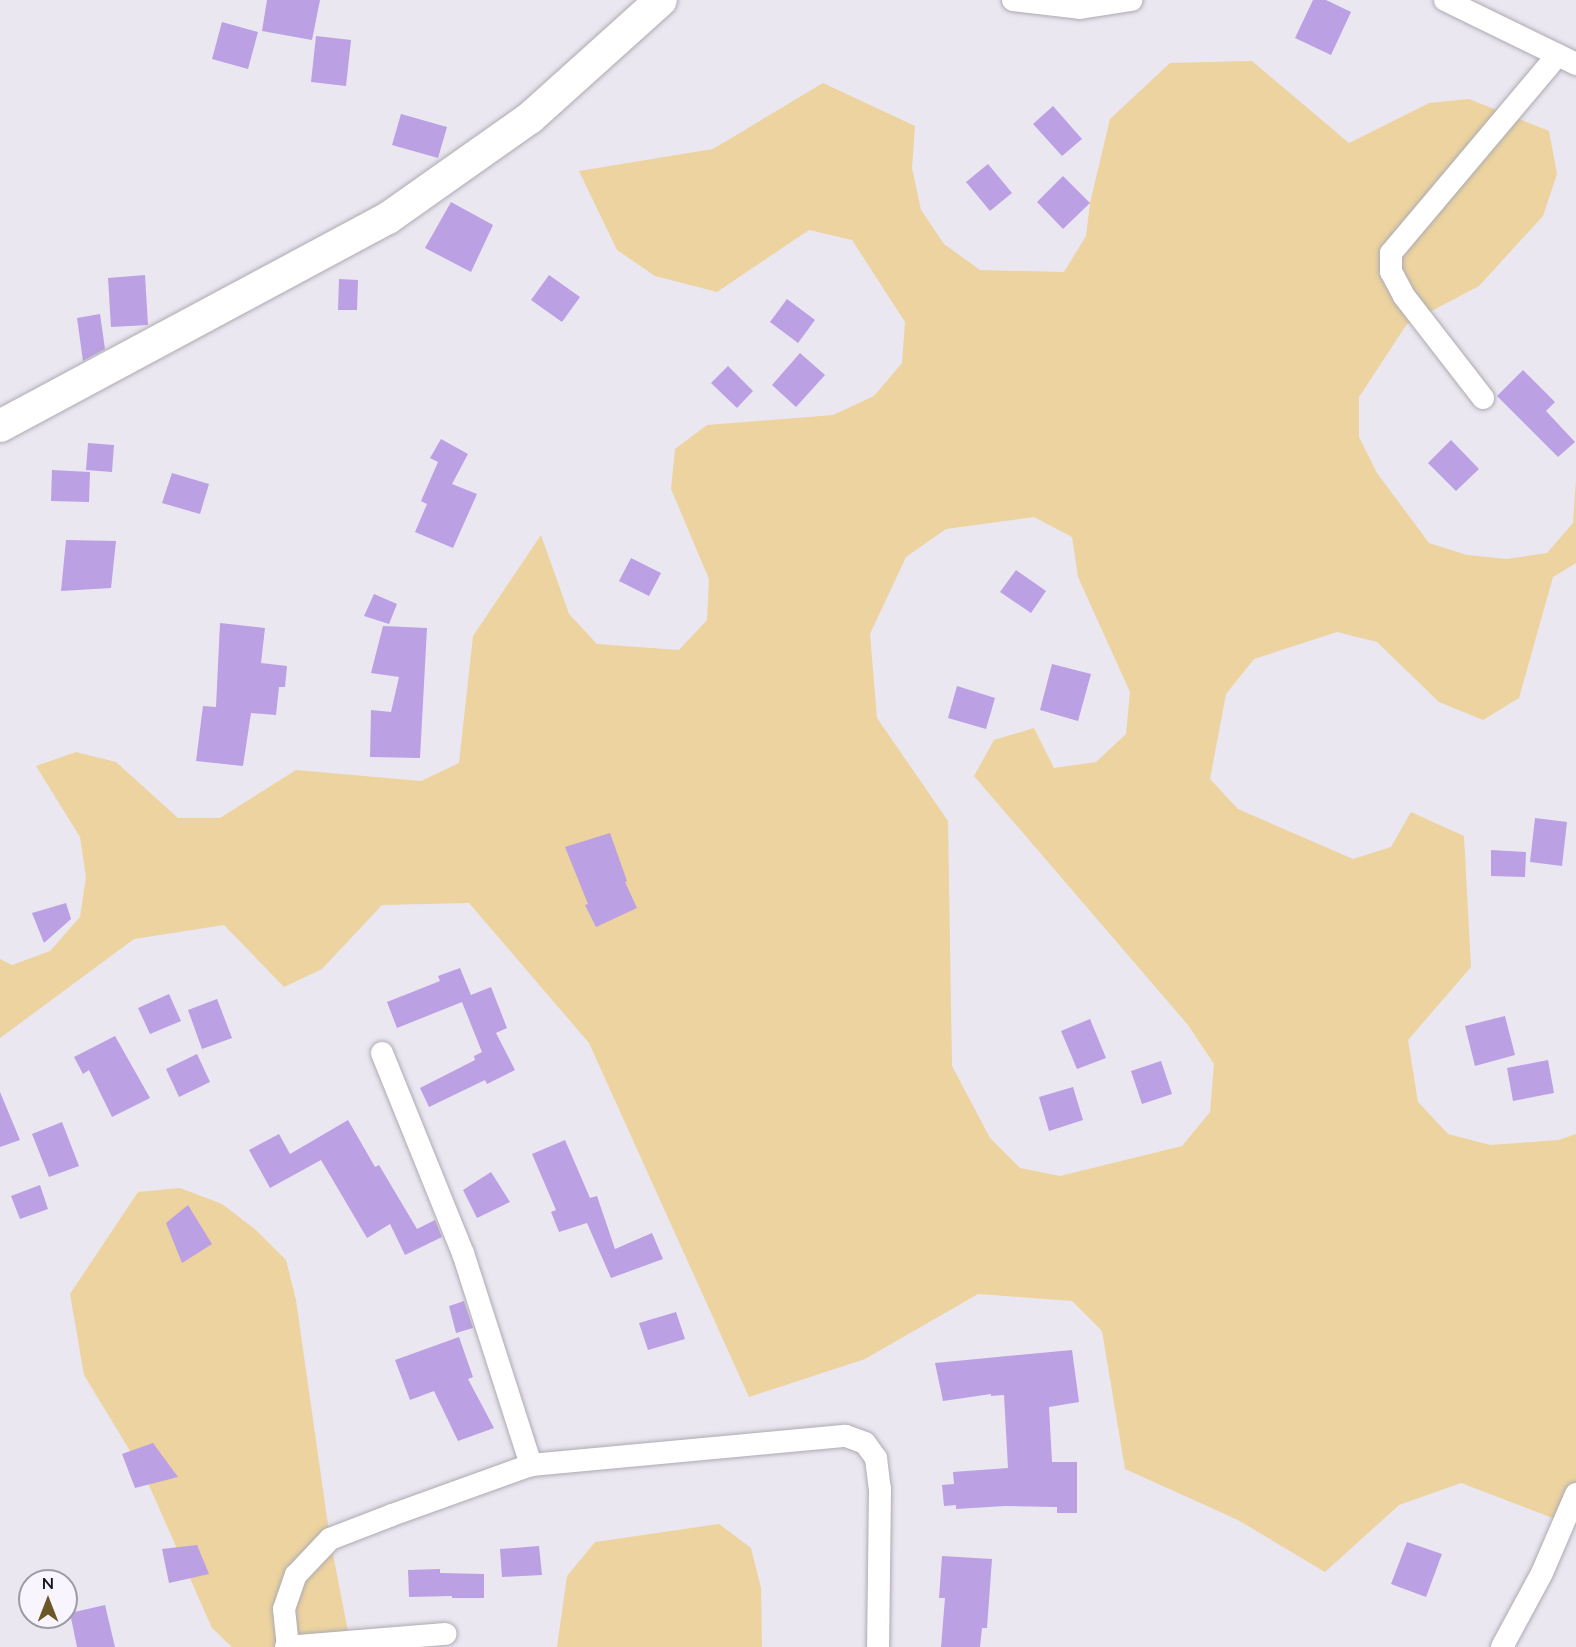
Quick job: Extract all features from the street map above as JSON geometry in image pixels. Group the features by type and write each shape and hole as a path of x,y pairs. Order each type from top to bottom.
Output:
{"street":[{"path":"0,426 388,218 530,118 662,0"},
{"path":"1012,0 1080,8 1131,0"},
{"path":"1445,0 1567,59 1391,253 1391,272 1404,296 1484,399"},
{"path":"382,1053 463,1252 531,1465"},
{"path":"445,1634 287,1647 284,1609 296,1575 330,1539 531,1465 846,1436 865,1443 876,1458 880,1489 878,1647"},
{"path":"1502,1647 1542,1573 1576,1494"}],"shaded area":[{"path":"1252,61 1349,143 1429,103 1469,99 1549,131 1557,174 1543,216 1479,286 1407,324 1359,397 1359,437 1377,473 1429,543 1467,555 1507,559 1547,553 1573,523 1576,479 1576,563 1553,577 1519,698 1483,720 1439,702 1377,642 1337,632 1254,659 1226,694 1210,779 1238,809 1353,859 1391,847 1411,812 1464,836 1471,967 1408,1040 1418,1102 1448,1134 1490,1145 1559,1140 1576,1134 1576,1527 1461,1483 1399,1505 1325,1572 1238,1520 1125,1469 1102,1331 1072,1301 978,1294 865,1359 749,1397 589,1043 469,903 382,905 322,969 284,987 224,925 134,939 0,1038 0,959 12,965 50,951 80,917 86,877 80,837 36,766 76,752 116,762 178,818 220,818 296,770 421,781 459,763 473,636 541,535 569,614 597,644 679,650 707,620 709,579 671,489 675,449 707,425 833,415 874,396 902,363 905,322 852,240 809,230 717,292 655,276 617,250 579,171 713,149 823,83 915,126 912,168 921,210 944,244 980,270 1064,272 1086,236 1090,203 1110,119 1170,63","holes":["1034,517 1072,537 1078,577 1130,692 1126,734 1096,762 1054,768 1034,728 994,740 974,776 1188,1025 1214,1064 1210,1112 1182,1146 1060,1176 1020,1168 990,1138 952,1066 948,821 877,718 870,634 906,557 946,529"]},
{"path":"180,1188 222,1204 256,1230 286,1260 296,1300 330,1539 351,1647 232,1647 212,1628 144,1474 84,1375 70,1294 138,1192"},
{"path":"719,1524 751,1548 761,1588 762,1647 557,1647 567,1576 595,1542"}],"building":[{"path":"267,0 320,0 312,40 262,31"},
{"path":"1313,0 1326,0 1351,12 1331,55 1295,38"},
{"path":"222,22 258,32 248,69 212,59"},
{"path":"316,36 351,40 346,86 311,82"},
{"path":"1053,106 1082,139 1062,156 1033,124"},
{"path":"401,114 447,127 438,158 392,145"},
{"path":"988,164 1012,193 990,211 966,182"},
{"path":"1063,176 1090,203 1063,229 1037,202"},
{"path":"451,202 493,225 471,272 425,248"},
{"path":"145,275 148,325 111,327 108,278"},
{"path":"549,275 580,297 562,322 531,300"},
{"path":"339,279 358,280 357,310 338,310"},
{"path":"787,299 815,320 798,343 770,322"},
{"path":"100,314 105,349 83,361 77,318"},
{"path":"800,353 825,375 796,407 772,385"},
{"path":"728,366 753,391 737,408 711,383"},
{"path":"1523,370 1555,402 1546,411 1575,442 1558,457 1497,396"},
{"path":"441,439 468,454 452,484 477,494 453,548 415,532 427,504 421,501 438,462 430,458"},
{"path":"1451,440 1479,469 1456,491 1428,463"},
{"path":"88,443 114,445 112,472 86,470"},
{"path":"52,470 90,472 89,502 51,501"},
{"path":"172,473 209,484 200,514 162,503"},
{"path":"66,540 116,541 111,588 61,591"},
{"path":"631,558 661,573 649,596 619,581"},
{"path":"1016,570 1046,591 1031,613 1000,592"},
{"path":"374,594 397,604 389,624 364,616"},
{"path":"220,623 265,628 261,663 287,666 285,687 279,687 276,715 251,713 243,766 196,761 203,706 216,707"},
{"path":"383,626 427,628 420,758 370,757 371,710 391,712 399,677 371,673"},
{"path":"1052,664 1091,674 1078,721 1040,710"},
{"path":"957,686 995,698 986,729 948,718"},
{"path":"1535,818 1567,822 1562,866 1530,862"},
{"path":"610,833 627,881 625,882 637,908 596,927 585,905 588,904 565,847"},
{"path":"1491,850 1526,852 1525,877 1491,876"},
{"path":"66,903 71,919 44,943 32,913"},
{"path":"460,968 471,995 491,987 507,1028 496,1033 515,1070 487,1084 485,1080 429,1107 420,1088 475,1060 474,1056 482,1052 462,1002 397,1028 387,1002 440,981 438,976"},
{"path":"169,994 181,1021 150,1034 138,1008"},
{"path":"217,999 232,1038 202,1049 188,1010"},
{"path":"1505,1016 1515,1055 1475,1066 1465,1026"},
{"path":"1090,1019 1106,1058 1077,1069 1061,1031"},
{"path":"115,1036 150,1098 112,1117 89,1070 83,1074 74,1057"},
{"path":"197,1054 210,1082 179,1097 166,1069"},
{"path":"1548,1060 1554,1093 1513,1101 1507,1068"},
{"path":"1161,1061 1172,1094 1142,1104 1131,1071"},
{"path":"1073,1087 1083,1120 1049,1131 1039,1097"},
{"path":"0,1092 20,1140 0,1147"},
{"path":"348,1120 375,1167 379,1165 417,1229 435,1220 442,1237 405,1255 390,1224 367,1238 321,1160 270,1188 249,1150 279,1134 290,1154"},
{"path":"62,1122 79,1166 49,1177 32,1134"},
{"path":"565,1140 590,1198 597,1196 615,1249 652,1233 663,1259 611,1278 587,1223 559,1232 551,1212 556,1210 532,1154"},
{"path":"491,1172 510,1202 477,1218 463,1190"},
{"path":"40,1185 48,1209 20,1219 11,1196"},
{"path":"188,1205 212,1244 182,1263 166,1223"},
{"path":"464,1301 473,1328 456,1333 449,1306"},
{"path":"676,1312 685,1339 648,1350 639,1323"},
{"path":"459,1337 473,1377 468,1379 494,1428 458,1441 434,1391 410,1400 395,1360"},
{"path":"1072,1350 1079,1402 1049,1407 1052,1462 1077,1462 1077,1513 1057,1513 1057,1507 1005,1506 956,1509 956,1505 944,1506 942,1485 954,1484 953,1472 1008,1468 1004,1395 991,1396 991,1394 943,1401 935,1363"},
{"path":"153,1443 178,1477 135,1488 122,1454"},
{"path":"1407,1542 1442,1554 1426,1597 1391,1584"},
{"path":"197,1545 209,1574 169,1583 162,1549"},
{"path":"539,1546 542,1575 502,1577 500,1549"},
{"path":"942,1556 992,1559 987,1628 982,1628 980,1647 941,1647 945,1598 939,1598"},
{"path":"440,1569 440,1573 484,1574 484,1598 409,1597 408,1570"},
{"path":"105,1605 115,1647 77,1647 73,1629 78,1629 78,1611"}]}
